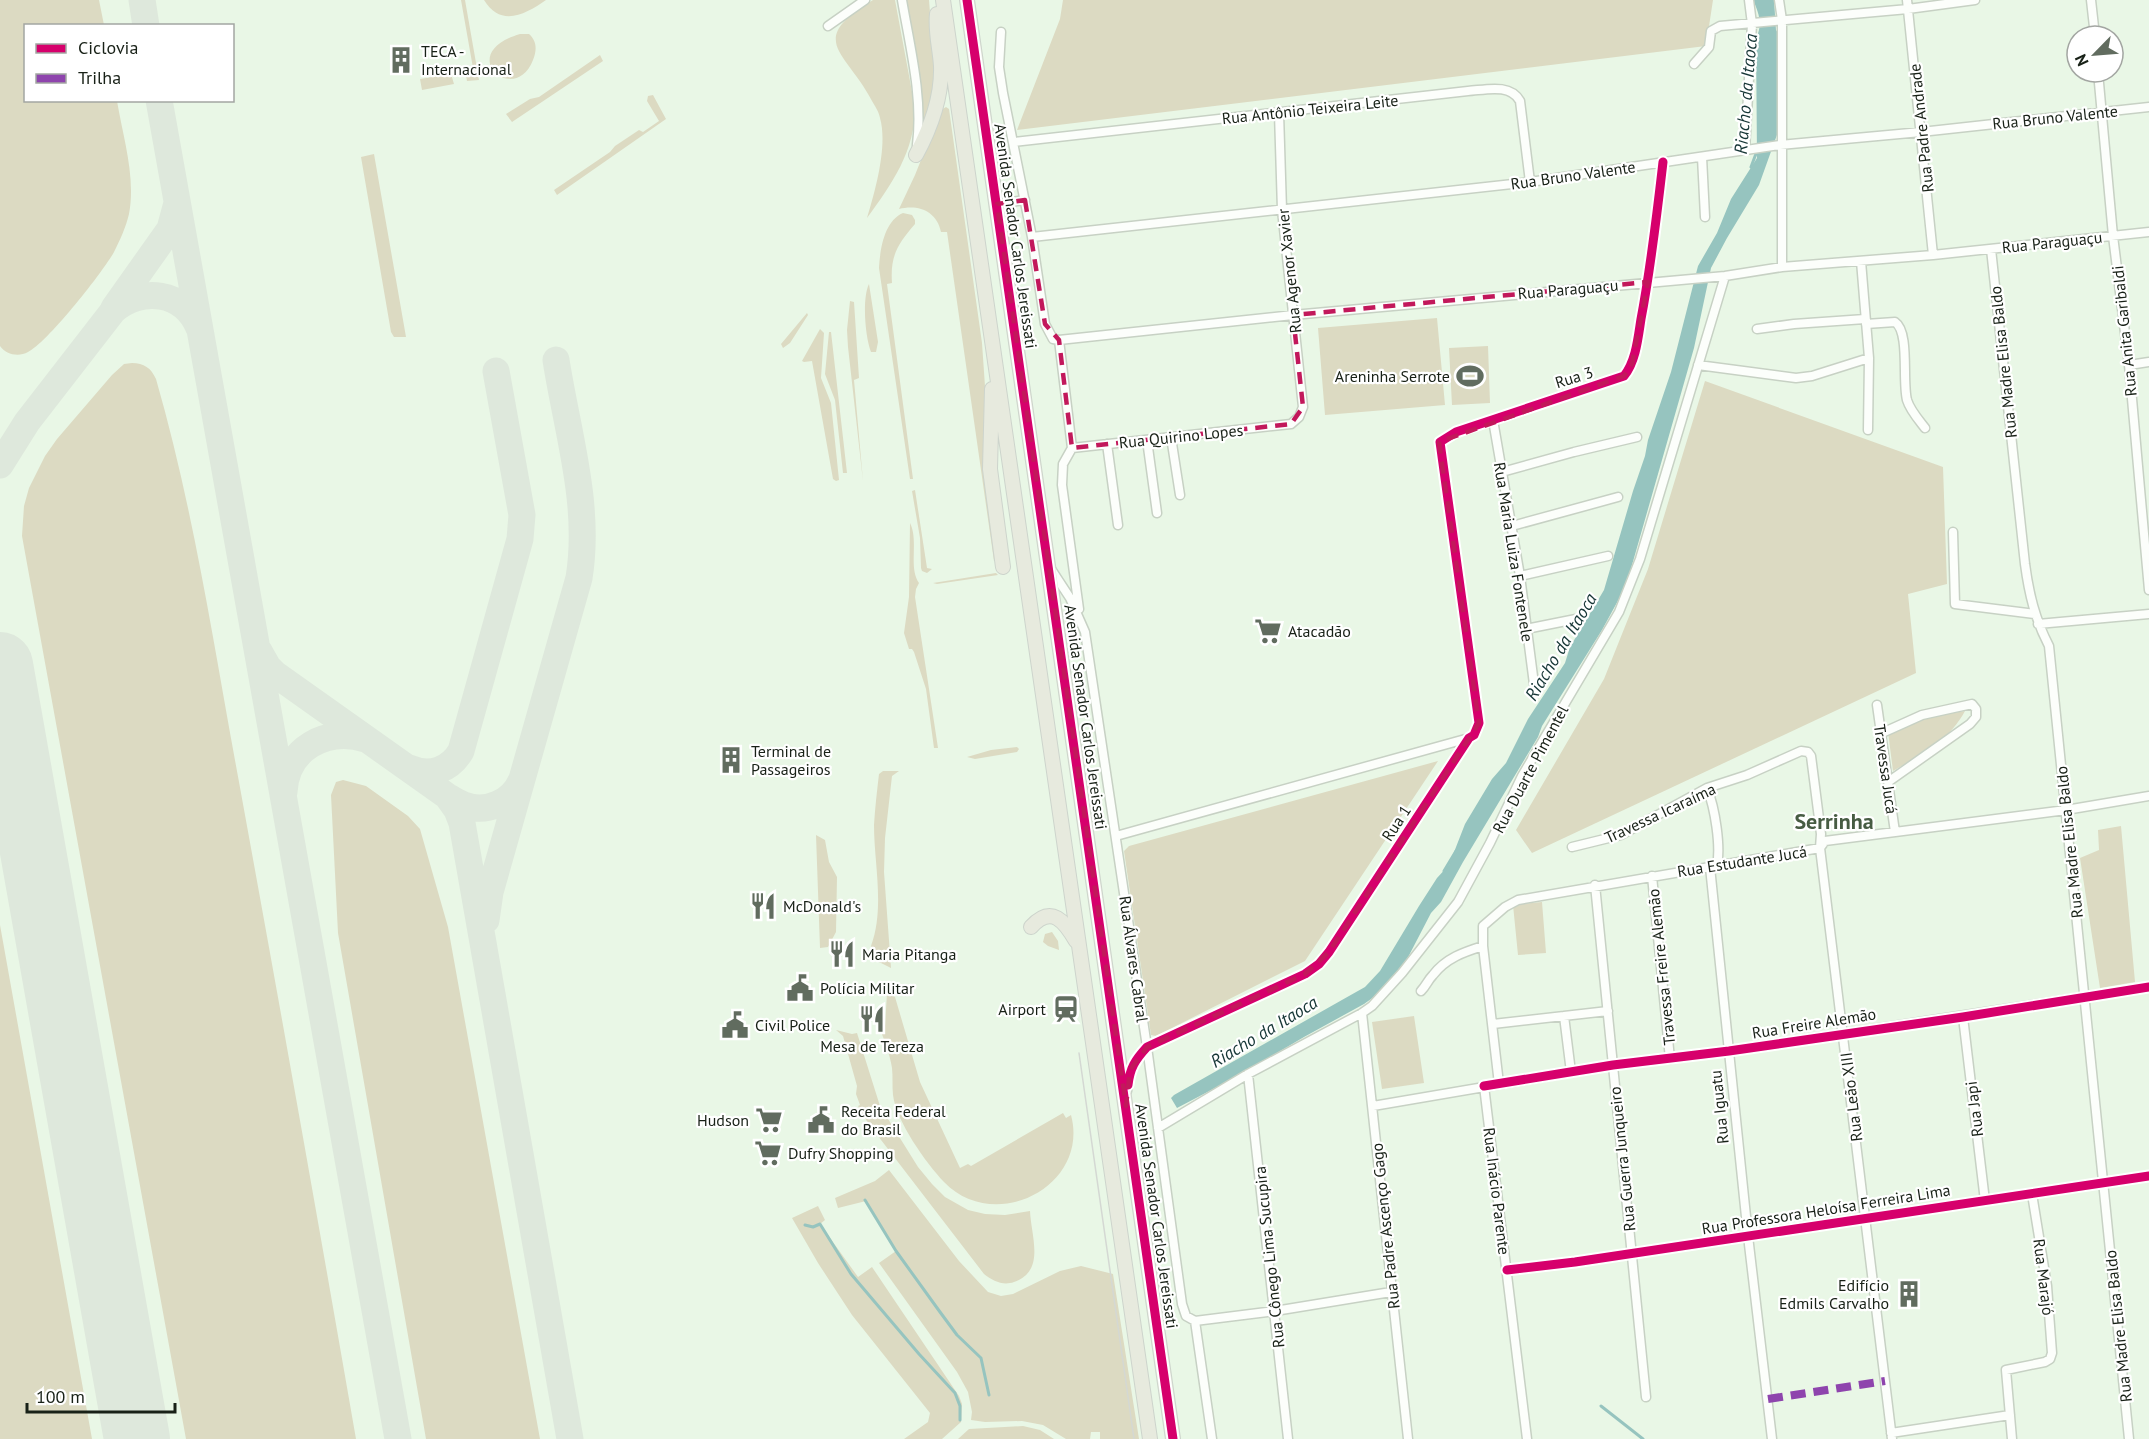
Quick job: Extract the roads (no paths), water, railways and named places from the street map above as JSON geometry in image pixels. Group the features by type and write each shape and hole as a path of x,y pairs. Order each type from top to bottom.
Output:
{"main road":[{"path":"916,155 934,112 940,84 941,66 936,19 940,0"},
{"path":"940,0 1150,1439"},
{"name":"Avenida Senador Carlos Jereissati","path":"967,0 1173,1439"},
{"path":"993,351 990,469 1003,567"},
{"path":"1031,927 1042,919 1058,917 1066,924 1080,947"}],"street":[{"path":"828,26 865,0"},
{"path":"902,0 920,123 916,155"},
{"path":"1747,150 1754,24 1749,0"},
{"path":"1779,0 1782,267"},
{"path":"1694,64 1709,47 1713,29 1720,26 1754,24 1908,4 1975,0"},
{"path":"2091,0 2094,24"},
{"name":"Rua Padre Andrade","path":"1908,4 1933,255"},
{"name":"Rua Álvares Cabral","path":"1001,32 999,67 1032,237 1045,324 1053,339 1059,340 1072,448 1063,464 1062,485 1080,617"},
{"name":"Rua Anita Garibaldi","path":"2099,84 2113,236 2145,492 2149,591"},
{"name":"Rua Antônio Teixeira Leite","path":"1014,142 1468,91 1509,90 1516,94 1520,101 1530,182"},
{"name":"Rua Bruno Valente","path":"1032,237 1530,182 1781,145 2149,107"},
{"name":"Rua Agenor Xavier","path":"1279,113 1282,210 1303,407 1299,417 1291,424"},
{"path":"1701,157 1705,217"},
{"name":"Rua 3","path":"1442,440 1456,432 1624,376 1632,364 1648,282 1663,162"},
{"path":"997,204 1025,200"},
{"name":"Rua Paraguaçu","path":"1059,340 1293,315 1722,276 1782,267 1933,255 2149,232"},
{"name":"Rua Madre Elisa Baldo","path":"1991,249 2025,564 2030,598 2038,624 2049,646 2129,1439"},
{"path":"1861,261 1869,358 1868,430"},
{"name":"Rua Duarte Pimentel","path":"1158,1128 1248,1074 1372,1006 1402,973 1458,902 1490,843 1522,776 1619,612 1640,560 1722,276"},
{"path":"1757,329 1794,324 1895,322 1899,325 1903,339 1904,380 1908,402 1925,428"},
{"path":"1698,365 1796,378 1812,376 1869,358"},
{"path":"2129,365 2149,362"},
{"name":"Rua Maria Luiza Fontenele","path":"1493,420 1520,576 1534,684"},
{"name":"Rua Quirino Lopes","path":"1072,448 1291,424"},
{"path":"1171,437 1180,495"},
{"path":"1502,472 1637,437"},
{"path":"1146,440 1157,513"},
{"name":"Rua 1","path":"1126,1106 1130,1070 1136,1058 1147,1047 1305,974 1319,964 1469,738 1474,735 1479,723 1440,447 1442,440"},
{"path":"1107,444 1118,525"},
{"path":"1512,526 1618,497"},
{"path":"1953,532 1955,604 2035,614"},
{"path":"1520,576 1608,556"},
{"name":"Rua Álvares Cabral","path":"1049,566 1064,587 1080,617 1085,632 1147,1047 1182,1304 1186,1316 1195,1321 1212,1439"},
{"path":"2038,624 2149,614"},
{"path":"1526,629 1576,619"},
{"path":"1882,734 1931,712 1953,709 1964,704 1972,704 1976,709 1976,717 1970,724 1888,782"},
{"name":"Travessa Jucá","path":"1877,705 1895,832"},
{"path":"1116,836 1469,738"},
{"name":"Travessa Icaraíma","path":"1572,847 1621,835 1707,788 1747,776 1802,752 1808,752 1811,756"},
{"name":"Rua Leão XIII","path":"1811,756 1821,834 1820,848 1892,1436"},
{"name":"Rua Iguatu","path":"1707,788 1714,818 1718,852 1714,866 1729,1051 1772,1439"},
{"name":"Rua Estudante Jucá","path":"1483,946 1483,926 1505,907 1518,900 1820,848 1825,841 2066,810 2149,796"},
{"name":"Travessa Freire Alemão","path":"1652,876 1670,1059"},
{"name":"Rua Guerra Junqueiro","path":"1595,885 1646,1397"},
{"path":"1421,991 1431,976 1445,963 1459,954 1483,946 1499,1084"},
{"name":"Rua Freire Alemão","path":"1373,1106 1613,1065 1729,1051 1963,1017 2149,987"},
{"path":"1493,1024 1608,1011"},
{"name":"Rua Padre Ascenço Gago","path":"1362,1013 1408,1439"},
{"path":"1564,1016 1571,1072"},
{"name":"Rua Japi","path":"1963,1017 1985,1200"},
{"name":"Rua Cônego Lima Sucupira","path":"1248,1074 1288,1439"},
{"name":"Rua Inácio Parente","path":"1484,1086 1527,1439"},
{"name":"Rua Professora Heloísa Ferreira Lima","path":"1508,1270 2149,1176"},
{"name":"Rua Marajó","path":"2010,1415 2006,1370 2046,1362 2052,1353 2047,1286 2032,1194"},
{"path":"1195,1321 1275,1311 1391,1292"},
{"path":"1892,1436 2010,1415 2012,1439"}],"water":[{"path":"1753,0 1774,0 1776,30 1780,36 1778,132 1759,185 1711,268 1694,348 1626,586 1441,902 1431,913 1404,965 1404,970 1364,1004 1177,1108 1171,1098 1174,1095 1365,987 1380,971 1437,878 1449,865 1465,824 1492,779 1506,763 1528,719 1565,663 1570,647 1604,590 1648,440 1671,372 1698,266 1717,233 1731,199 1757,158 1756,38 1760,24"}],"waterway":[{"name":"Riacho da Itaoca","path":"1751,167 1757,151"},
{"name":"Riacho da Itaoca","path":"1444,871 1456,851"},
{"path":"865,1200 896,1251 940,1312 957,1335 981,1358 989,1395"},
{"path":"805,1225 813,1227 820,1224 851,1274 955,1393 960,1406 960,1420"},
{"path":"1601,1406 1643,1439"}],"tram line":[{"path":"1079,1053 1134,1439"}],"place":[{"name":"TECA - Internacional","path":"401,60"},
{"name":"Areninha Serrote","path":"1470,376"},
{"name":"Atacadão","path":"1268,631"},
{"name":"Terminal de Passageiros","path":"731,760"},
{"name":"McDonald's","path":"763,906"},
{"name":"Maria Pitanga","path":"842,954"},
{"name":"Polícia Militar","path":"800,988"},
{"name":"Airport","path":"1066,1009"},
{"name":"Mesa de Tereza","path":"872,1019"},
{"name":"Civil Police","path":"735,1025"},
{"name":"Hudson","path":"769,1120"},
{"name":"Receita Federal do Brasil","path":"821,1120"},
{"name":"Dufry Shopping","path":"768,1153"},
{"name":"Edifício Edmils Carvalho","path":"1909,1294"}],"district":[{"name":"Serrinha","path":"1834,821"}]}
